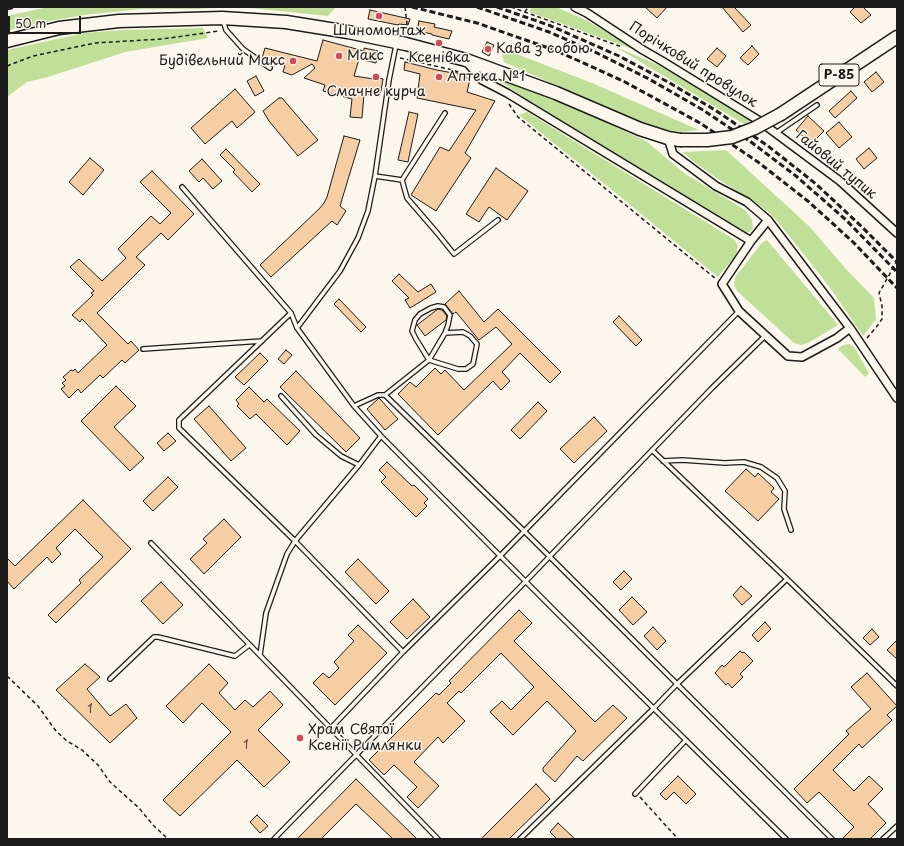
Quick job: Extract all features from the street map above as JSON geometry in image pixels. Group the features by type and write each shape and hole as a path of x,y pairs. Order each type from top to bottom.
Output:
{"main road":[{"name":"Р-85","path":"7,41 59,28 118,21 224,24 286,22 348,32 396,42 466,60 535,85 640,129 674,139 707,140 732,137 755,128 781,114 897,37"}],"street":[{"name":"Порічковий провулок","path":"575,7 758,120"},
{"path":"466,60 482,80 507,93 751,241"},
{"name":"Гайовий тупик","path":"758,120 840,181 897,233"},
{"path":"674,139 673,154 716,186 747,202 768,220 850,328 897,398"},
{"path":"768,220 751,241 722,284 739,311 788,356 802,357 837,338 850,328"}],"lane":[{"path":"224,24 242,49 270,68"},
{"path":"296,328 340,272 358,238 368,211 376,176 396,42"},
{"path":"775,134 818,105"},
{"path":"445,113 402,180 407,198 454,254 498,220"},
{"path":"376,176 402,180"},
{"path":"182,187 291,313 296,328 354,406 381,436 555,612 786,839"},
{"path":"384,396 429,360 445,333 450,315 444,307 438,306 431,308 420,314 415,320 412,331 429,360 458,369 466,369 473,364 476,344 470,336 463,332 445,333"},
{"path":"330,729 403,652 500,556 739,311"},
{"path":"291,313 179,420 179,428 295,541 403,652"},
{"path":"274,839 526,582 712,388 766,335"},
{"path":"143,349 262,341"},
{"path":"354,406 378,394 384,396 550,556 832,839"},
{"path":"281,396 316,435 341,456 359,465"},
{"path":"260,655 266,613 287,554 295,541 359,465 381,436"},
{"path":"652,450 897,686"},
{"path":"663,461 682,460 725,463 744,462 761,467 777,478 785,491 784,509 791,530"},
{"path":"151,543 438,839"},
{"path":"520,839 677,684 787,579"},
{"path":"110,679 154,637 235,656 250,645"},
{"path":"635,793 686,740"},
{"path":"883,839 897,826"}],"path":[{"path":"405,7 408,33"},
{"path":"511,7 627,49"},
{"path":"525,12 528,7"},
{"path":"7,66 33,56 95,43 162,39 224,24"},
{"path":"393,57 404,58 453,70 469,77"},
{"path":"504,101 509,104 518,117 722,284"},
{"path":"861,344 874,331 882,319 882,306 879,292 897,261"},
{"path":"7,676 38,706 56,731 67,741 82,750 98,765 110,782 139,808 153,825 168,839"},
{"path":"635,793 678,839"}],"green space":[{"path":"48,7 226,7 198,9 142,9 84,15 28,25 7,31 7,16"},
{"path":"241,7 336,7 328,16"},
{"path":"532,7 556,7 586,20 638,51 529,12"},
{"path":"203,28 208,38 125,52 48,77 27,82 7,97 7,50 84,33 123,30"},
{"path":"614,46 658,65 752,120 744,124"},
{"path":"506,50 592,83 699,130 681,132 661,129 633,119 504,62 502,55"},
{"path":"489,74 581,111 646,141 684,173 745,210 752,220 753,228 747,233 528,100"},
{"path":"527,112 735,240 738,246 736,255 718,277 519,115"},
{"path":"726,150 810,227 845,268 874,298 876,319 863,336 831,289 779,223 766,210 721,181 694,162 683,152"},
{"path":"767,240 838,325 808,343 801,345 794,343 737,291 734,284 735,277 762,243"},
{"path":"849,344 854,347 869,373 865,377 838,349 843,345"}],"building":[{"path":"645,7 667,7 657,18"},
{"path":"722,7 734,7 751,25 743,32"},
{"path":"855,7 863,7 871,15 861,23 850,12"},
{"path":"370,10 410,19 408,25 398,25 368,19"},
{"path":"419,21 435,24 434,27 452,31 449,39 417,31"},
{"path":"323,40 364,51 364,48 378,51 376,63 359,59 354,76 383,79 380,96 364,94 362,118 350,117 352,99 323,91 325,85 304,78 315,68 312,64 292,75 283,72 285,65 262,58 265,48 317,61"},
{"name":"Кава з собою","path":"487,42 494,45 489,56 482,52"},
{"path":"752,46 759,54 748,65 740,58"},
{"path":"717,48 726,56 717,67 707,59"},
{"path":"405,62 437,70 453,73 455,72 470,79 467,92 495,101 465,153 471,158 436,211 411,195 440,147 449,151 476,110 417,98 420,74 404,70"},
{"path":"876,72 884,82 872,92 864,82"},
{"path":"256,76 264,91 255,96 247,81"},
{"path":"235,89 255,112 237,128 232,121 205,144 191,128"},
{"path":"851,91 857,98 835,118 829,111"},
{"path":"279,98 282,98 318,140 298,156 269,121 263,111"},
{"path":"409,112 418,114 408,162 398,160"},
{"path":"808,116 824,131 811,144 796,130"},
{"path":"839,122 852,137 839,148 826,133"},
{"path":"344,136 360,140 340,206 346,211 337,225 332,221 271,277 260,265 324,203"},
{"path":"869,148 877,158 864,169 856,159"},
{"path":"226,149 260,184 252,192 233,172 235,170 220,155"},
{"path":"90,158 104,170 83,195 69,182"},
{"path":"202,159 222,181 213,189 203,178 199,182 189,171"},
{"path":"496,168 528,191 507,220 489,207 479,222 466,214"},
{"path":"152,171 194,214 168,240 161,233 136,257 145,265 97,313 128,344 131,341 139,350 125,363 122,360 103,378 100,375 81,393 78,389 69,398 61,389 65,386 62,383 66,380 63,377 71,370 73,371 75,369 78,373 107,345 82,319 80,322 72,315 93,295 91,293 94,291 70,267 79,259 102,281 126,258 118,249 151,216 160,224 171,213 140,182"},
{"path":"399,274 418,292 431,284 436,292 410,308 405,300 409,298 392,281"},
{"path":"459,291 484,322 498,309 561,372 550,383 520,353 502,372 510,381 501,390 493,381 438,435 398,394 410,382 416,387 435,368 441,374 445,370 464,390 512,344 496,327 479,340 456,312 453,314 445,304"},
{"path":"339,299 366,327 361,332 334,304"},
{"path":"438,309 442,310 447,316 446,320 425,336 417,325"},
{"path":"619,316 642,340 636,346 613,322"},
{"path":"286,350 292,355 284,364 278,359"},
{"path":"260,353 268,361 244,385 235,377"},
{"path":"296,371 360,438 346,452 280,387"},
{"path":"116,386 136,406 114,427 144,458 130,471 81,421"},
{"path":"249,387 264,402 267,399 300,431 287,445 256,414 250,419 237,406 239,404 236,400"},
{"path":"379,398 398,419 385,430 367,409"},
{"path":"538,402 547,411 520,439 511,430"},
{"path":"209,406 246,448 231,461 194,419"},
{"path":"594,417 607,431 574,463 560,449"},
{"path":"168,433 176,441 164,451 157,443"},
{"path":"387,462 428,499 424,503 427,506 416,517 381,482 386,477 379,470"},
{"path":"746,469 755,477 758,473 774,488 771,492 779,499 758,521 725,491"},
{"path":"168,477 178,487 153,511 143,501"},
{"path":"83,500 131,549 56,623 48,615 81,583 79,580 103,557 75,529 56,548 61,554 52,563 47,557 14,589 7,581 7,558 15,566"},
{"path":"224,519 241,537 204,574 190,559 207,543 203,539"},
{"path":"358,559 389,591 376,604 345,572"},
{"path":"624,571 632,579 621,590 613,582"},
{"path":"161,582 183,605 163,624 141,601"},
{"path":"741,586 752,596 742,605 733,595"},
{"path":"632,597 647,612 633,625 619,610"},
{"path":"413,599 430,617 407,639 390,622"},
{"path":"519,610 532,623 514,641 595,722 613,705 627,718 583,761 577,756 555,782 543,771 543,768 576,731 547,701 513,735 490,712 502,701 511,710 534,687 501,653 461,693 459,691 447,703 465,721 443,743 438,737 414,762 439,786 418,808 407,797 417,787 394,765 384,775 369,760 436,693 439,695 451,683 449,681"},
{"path":"765,622 771,629 758,642 752,635"},
{"path":"358,625 387,653 335,705 313,683 323,673 329,678 339,668 334,662 354,641 348,635"},
{"path":"653,627 666,641 657,650 644,636"},
{"path":"872,629 879,637 870,645 863,638"},
{"path":"897,640 897,659 887,650"},
{"path":"740,651 742,653 744,652 753,661 740,674 743,677 732,688 728,683 726,685 715,673 722,665 724,667"},
{"path":"85,664 100,677 87,689 110,716 126,704 137,718 110,743 56,690"},
{"path":"209,664 228,683 219,693 235,710 245,700 253,707 270,691 283,705 258,730 290,762 264,787 237,760 180,816 163,800 231,732 202,703 183,723 166,706"},
{"path":"867,673 897,706 887,715 892,720 862,748 859,744 833,770 854,791 869,776 883,789 868,804 886,823 870,839 842,839 854,827 819,792 807,803 794,789 849,734 846,731 871,709 851,687"},
{"path":"678,776 696,794 686,804 674,792 666,800 660,794"},
{"path":"356,779 417,839 393,839 356,804 321,839 297,839"},
{"path":"536,784 550,799 509,839 481,839"},
{"path":"257,815 268,826 260,833 250,822"},
{"path":"558,823 575,839 557,839 550,832"}],"railway":[{"path":"7,9 15,7"},
{"path":"412,7 477,23 557,51 625,82 700,123 758,162 809,202 853,242 897,288"},
{"path":"477,7 549,32 593,51 649,79 703,110 751,142 796,176 845,219 897,272"},
{"path":"497,7 551,26 619,56 668,82 715,110 768,146 816,184 897,262"}],"place":[{"name":"Шиномонтаж","path":"379,16"},
{"name":"Ксенівка","path":"439,43"},
{"name":"Кава з собою","path":"488,49"},
{"name":"Макс","path":"339,56"},
{"name":"Будівельний Макс","path":"293,61"},
{"name":"Смачне курча","path":"376,77"},
{"name":"Аптека №1","path":"439,77"},
{"name":"Храм Святої Ксенії Римлянки","path":"300,738"}]}
